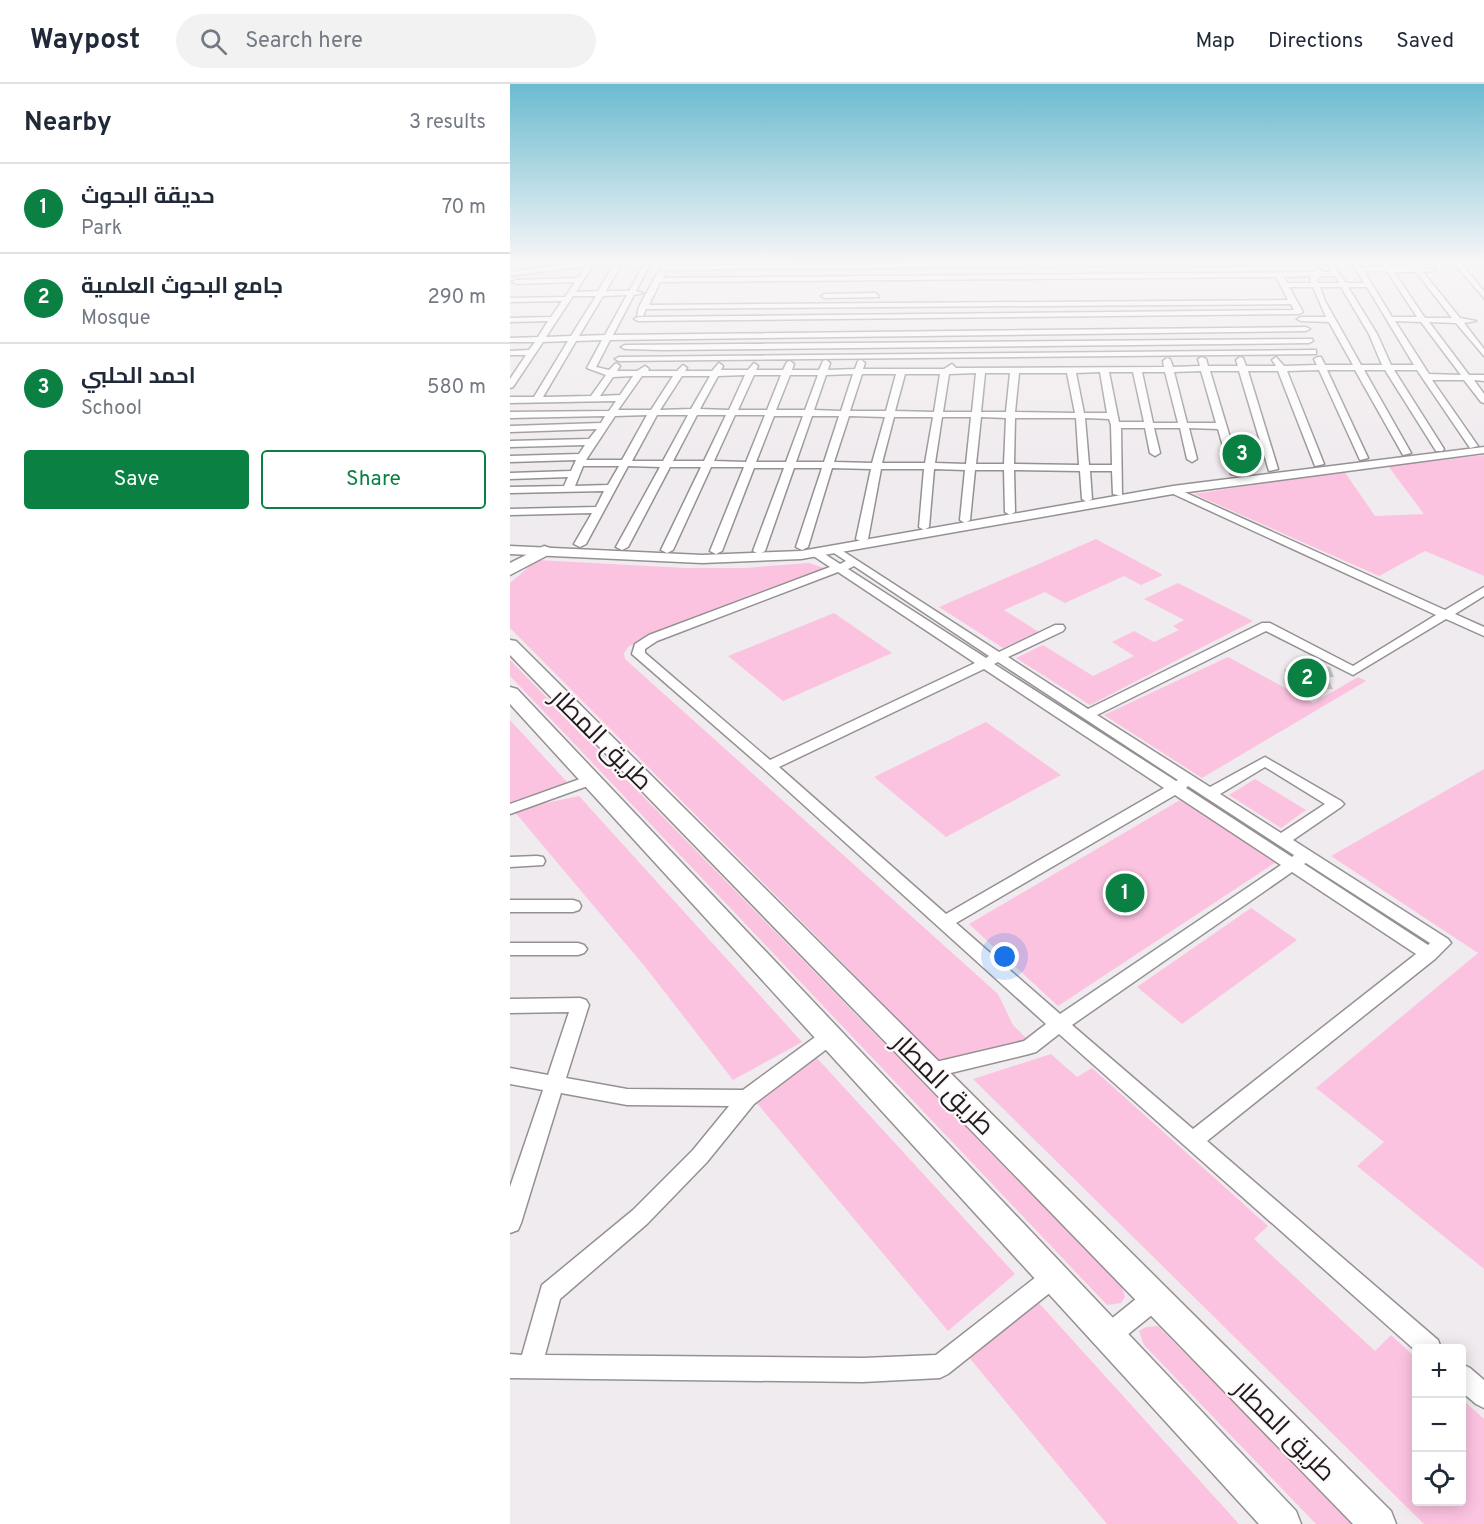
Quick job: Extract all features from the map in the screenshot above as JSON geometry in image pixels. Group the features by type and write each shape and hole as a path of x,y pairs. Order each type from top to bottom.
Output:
{"highway":[{"path":"510,570 544,551"},
{"name":"طريق المطار","path":"510,645 1378,1524"},
{"name":"طريق المطار","path":"510,693 1283,1524"}],"main road":[{"path":"510,541 667,550 759,551 802,547 862,539 1236,474 1439,449 1480,447"},
{"path":"510,550 702,559 816,553 1173,490 1480,447"}],"street":[{"path":"510,385 548,328"},
{"path":"537,400 579,328"},
{"path":"612,328 591,368 612,374 1323,366 1420,367"},
{"path":"594,398 612,374 633,328"},
{"path":"667,550 749,373 778,328"},
{"path":"510,340 607,338 631,333 1040,328"},
{"path":"1049,328 1056,354"},
{"path":"1187,328 1206,368 1236,474"},
{"path":"1305,328 1364,458"},
{"path":"1336,328 1406,453"},
{"path":"1370,328 1387,366 1439,449"},
{"path":"1396,328 1426,377 1480,447"},
{"path":"1429,328 1484,400"},
{"path":"1462,328 1484,354"},
{"path":"510,331 546,331"},
{"path":"915,371 917,331"},
{"path":"1230,341 1244,367 1273,469"},
{"path":"1266,341 1281,367 1319,464"},
{"path":"625,347 730,348 1309,341"},
{"path":"1088,342 1100,369 1114,420 1118,494"},
{"path":"1121,342 1136,369 1155,453"},
{"path":"1159,342 1169,368 1192,459"},
{"path":"1010,512 1008,468 1011,414 1021,355 1019,344"},
{"path":"945,371 952,369 952,345"},
{"path":"794,358 791,357 796,346"},
{"path":"802,547 860,372 864,346"},
{"path":"759,551 832,347"},
{"path":"568,489 592,442 639,374 656,359 663,348"},
{"path":"580,544 654,412 695,348"},
{"path":"622,547 693,412 730,348"},
{"path":"510,352 532,352"},
{"path":"619,359 1314,352"},
{"path":"964,520 988,355"},
{"path":"716,551 748,466 786,372 794,358"},
{"path":"510,368 521,368"},
{"path":"1071,369 1080,416 1087,499"},
{"path":"924,527 929,467 945,371"},
{"path":"862,539 876,467 900,372"},
{"path":"1426,377 1484,378"},
{"path":"510,400 623,398"},
{"path":"510,415 613,412 1011,414 1080,416 1150,425 1221,426"},
{"path":"510,429 603,426"},
{"path":"510,444 592,442"},
{"path":"510,459 581,460 625,465 665,466 1118,468"},
{"path":"510,476 575,474"},
{"path":"510,490 611,488"},
{"path":"1173,490 1484,632"},
{"path":"510,512 599,510"},
{"path":"835,549 848,565"},
{"path":"816,553 848,565 1299,860 1429,954 1192,1141"},
{"path":"848,565 653,638 639,647 638,654 946,921 1059,1024 1425,1344"},
{"path":"1087,715 1266,626 1353,671 1484,591"},
{"path":"769,766 1059,628"},
{"path":"991,659 1087,715 1182,784 1210,793 1281,840 1299,860"},
{"path":"1210,793 1265,761 1336,804 1281,840"},
{"path":"510,809 591,780"},
{"path":"946,921 1182,784"},
{"path":"930,1070 1029,1047 1059,1024 1299,860"},
{"path":"510,862 537,861"},
{"path":"510,906 573,906"},
{"path":"510,949 578,949"},
{"path":"510,1006 580,1005 556,1084 526,1162 510,1223"},
{"path":"829,1037 747,1098 700,1156 640,1217 550,1293 520,1366 620,1369 863,1370 940,1366 1053,1277"},
{"path":"510,1076 627,1097 747,1098"},
{"path":"1108,1336 1155,1298"},
{"path":"1466,1380 1484,1396"}],"shaded area":[{"path":"1484,455 1484,576 1425,551 1379,576 1194,494 1344,471 1375,516 1424,514 1388,466"},
{"path":"1096,539 1163,575 1141,585 1124,576 1065,603 1045,592 1004,610 1039,632 1003,648 939,607"},
{"path":"537,560 686,568 744,568 809,563 824,568 823,573 629,646 624,653 625,659 998,994 1013,1025 1031,1043 942,1063 510,628 510,583"},
{"path":"1178,583 1253,621 1090,705 1016,658 1043,645 1093,676 1134,656 1112,642 1134,631 1154,642 1179,630 1173,626 1184,620 1144,599"},
{"path":"834,613 892,653 783,701 728,656"},
{"path":"1228,657 1313,703 1358,677 1366,681 1202,778 1104,715"},
{"path":"510,660 1122,1287 1125,1297 1121,1303 1107,1305 510,676"},
{"path":"510,720 567,782 510,804"},
{"path":"986,722 1061,775 946,837 874,777"},
{"path":"1484,769 1484,1269 1357,1166 1384,1142 1316,1088 1478,953 1331,856"},
{"path":"1255,779 1306,810 1281,828 1229,795"},
{"path":"579,796 802,1042 733,1080 646,968 513,810"},
{"path":"1180,800 1276,862 1058,1006 969,924"},
{"path":"1251,908 1297,940 1182,1024 1137,987"},
{"path":"1051,1054 1077,1077 1092,1068 1268,1226 1254,1239 1375,1351 1391,1335 1412,1354 1412,1506 1466,1506 1466,1403 1484,1419 1484,1524 1424,1524 973,1079"},
{"path":"817,1058 1015,1274 948,1331 756,1102"},
{"path":"1038,1302 1239,1524 1107,1524 967,1355"},
{"path":"1158,1326 1352,1524 1316,1524 1144,1345 1139,1331 1146,1327"}],"building":[{"path":"1300,666 1330,667 1334,677 1327,677 1333,689 1299,690 1294,679 1288,679 1284,669 1301,669"}],"place":[{"name":"احمد الحلبي","path":"1242,454"},
{"name":"جامع البحوث العلمية","path":"1307,678"},
{"name":"حديقة البحوث","path":"1125,893"}]}
